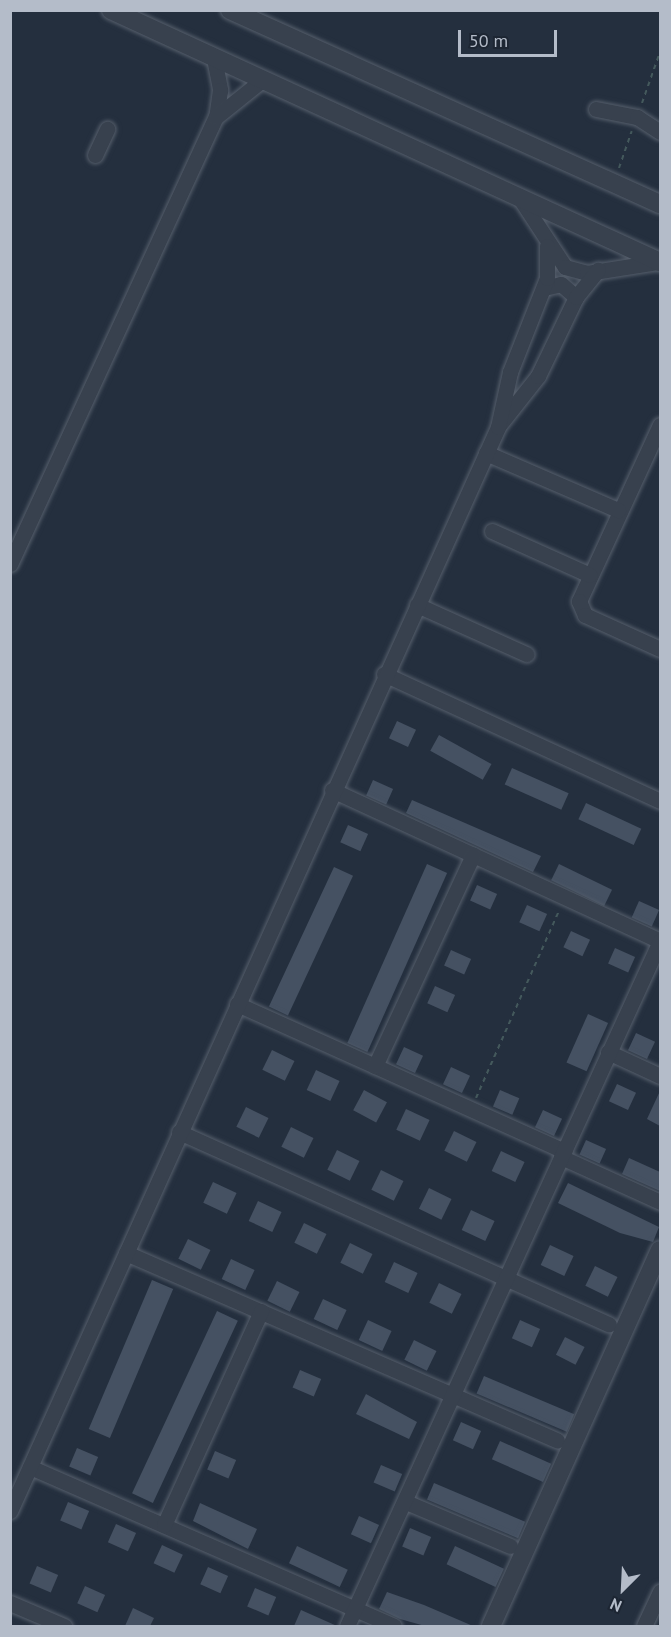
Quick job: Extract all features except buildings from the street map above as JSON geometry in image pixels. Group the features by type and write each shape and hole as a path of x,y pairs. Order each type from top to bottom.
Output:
{"street":[{"path":"111,10 660,262"},
{"path":"230,10 660,204"},
{"path":"10,564 216,117 220,90 214,58"},
{"path":"216,117 262,80"},
{"path":"596,109 637,117 660,132"},
{"path":"95,155 107,129"},
{"path":"516,195 535,216 547,246 565,267 598,270 660,262"},
{"path":"10,1511 384,674 498,427 510,372 544,288 547,246"},
{"path":"498,427 534,381 576,297 598,270"},
{"path":"544,288 561,284 576,297"},
{"path":"510,372 534,381"},
{"path":"660,425 618,510 579,601 585,615 660,649"},
{"path":"486,453 618,510"},
{"path":"492,531 590,575"},
{"path":"417,605 526,654"},
{"path":"384,674 660,801"},
{"path":"332,790 565,897 660,945 608,1052 406,1502 347,1626"},
{"path":"375,1066 473,855"},
{"path":"237,1004 471,1109 660,1202"},
{"path":"608,1052 660,1076"},
{"path":"179,1132 609,1324"},
{"path":"491,1626 660,1250"},
{"path":"126,1253 557,1440"},
{"path":"164,1525 261,1311"},
{"path":"30,1467 394,1626"},
{"path":"406,1502 510,1546"},
{"path":"644,1626 660,1592"},
{"path":"10,1603 64,1626"}],"path":[{"path":"471,1109 565,897"}]}
